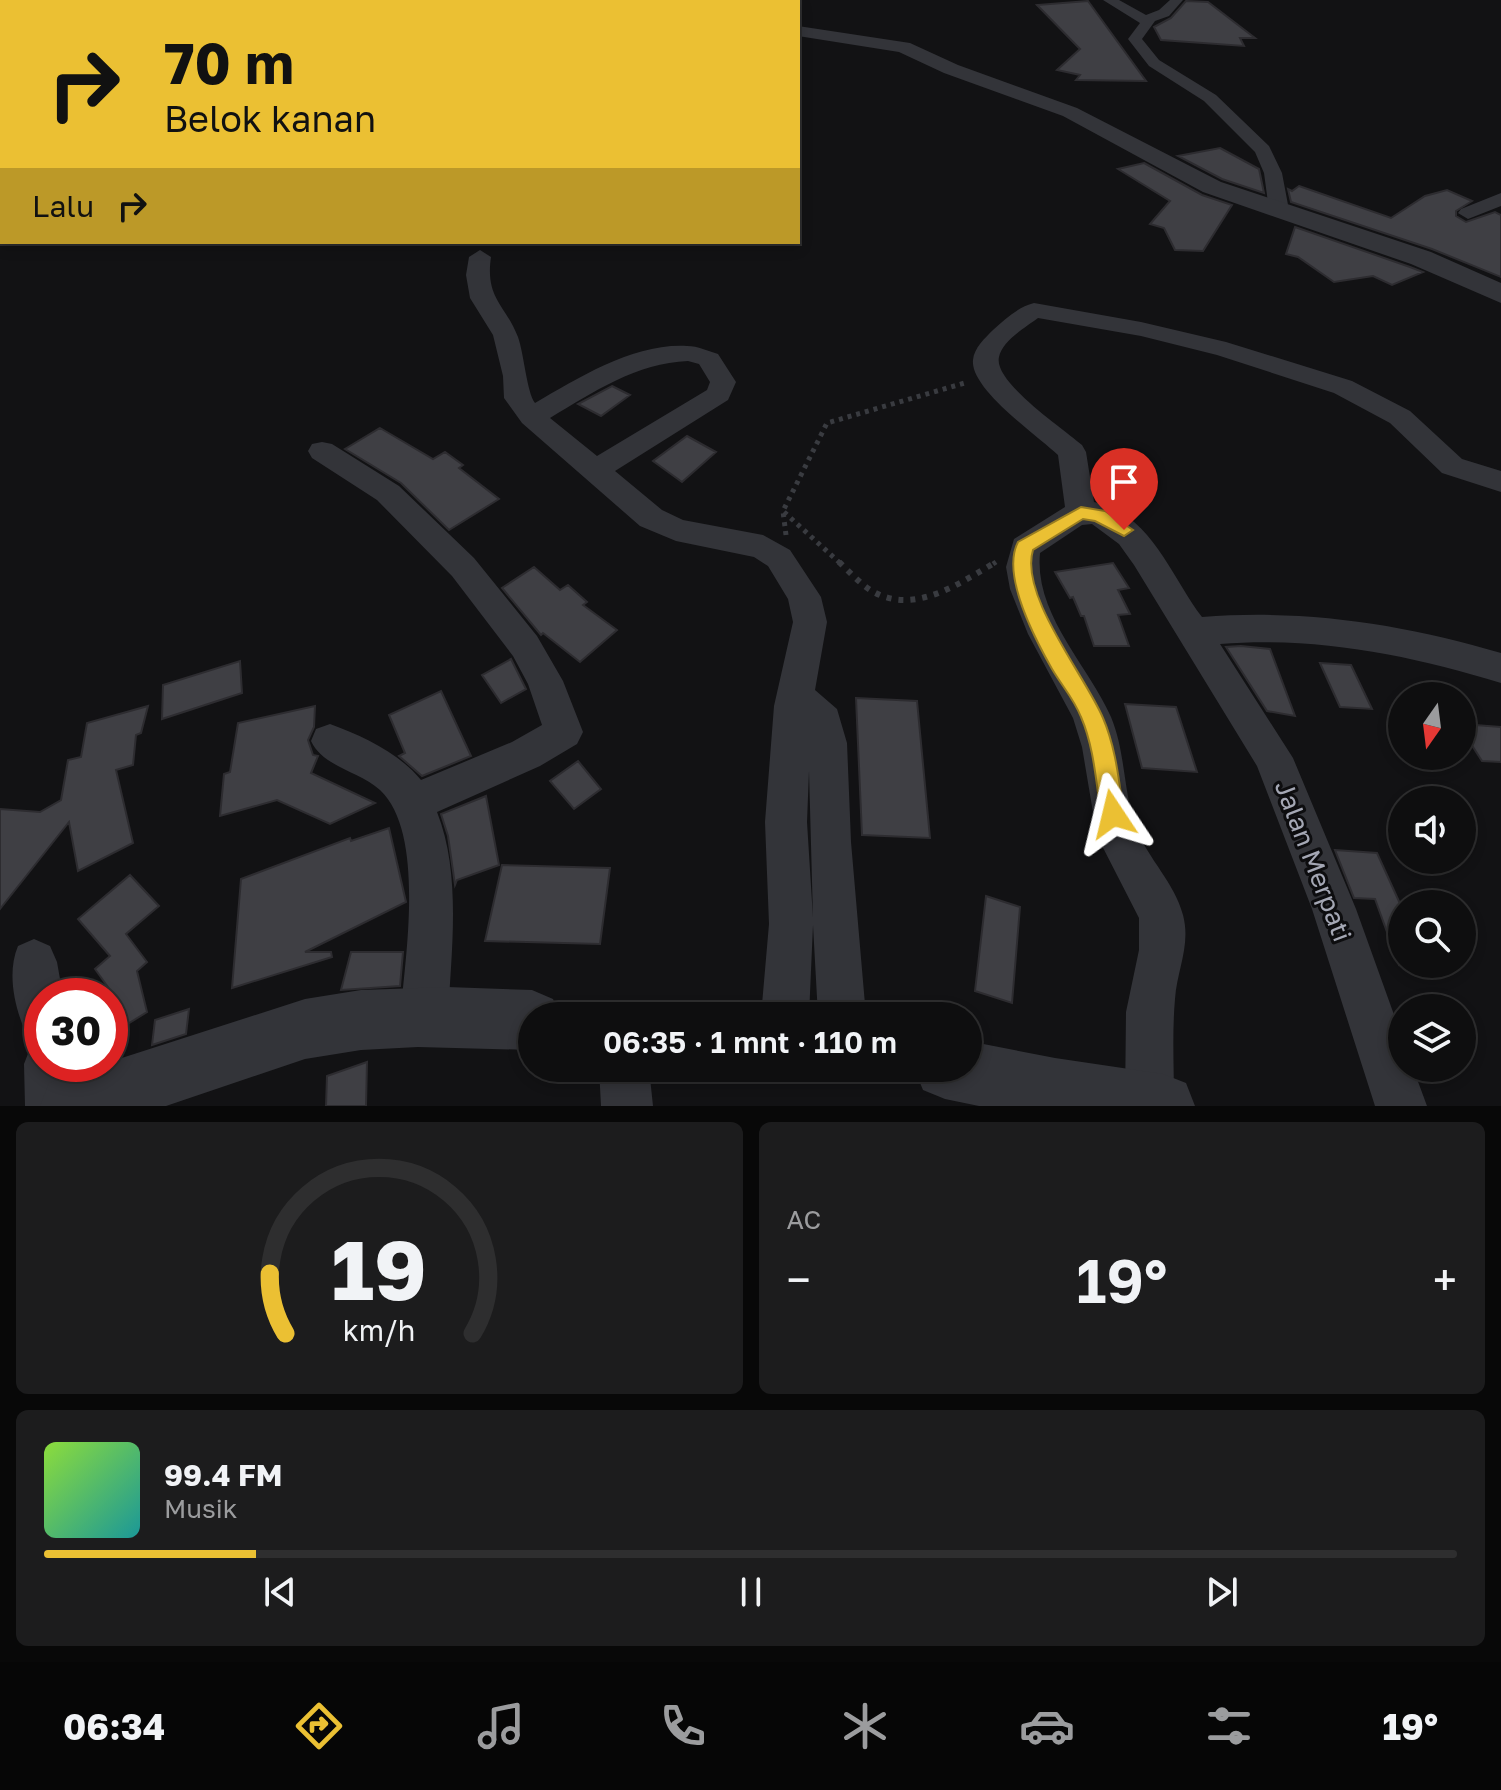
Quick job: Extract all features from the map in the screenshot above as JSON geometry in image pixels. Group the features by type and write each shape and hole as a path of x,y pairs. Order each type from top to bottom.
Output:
{"street":[{"path":"1109,0 1146,20 1148,25 1135,39 1144,53 1164,72 1210,98 1263,150 1273,173 1279,210"},
{"path":"1146,20 1164,13 1177,0"},
{"path":"800,31 904,47 943,66 1070,112 1212,187 1421,258 1501,294"},
{"path":"1468,213 1501,199"},
{"path":"480,257 477,275 482,298 505,335 516,376 517,398 532,417 651,518 676,530 763,547 779,558 804,597 810,622 795,695 786,822 791,924 786,1002"},
{"path":"982,1075 1055,1090 1156,1104 1151,996 1164,937 1161,908 1128,860 1117,833 1101,742 1081,694 1060,664 1033,606 1021,568 1025,547 1081,513 1072,452 1001,392 988,376 985,362 992,345 1023,316 1034,310 1141,329 1226,350 1343,387 1400,417 1452,466 1501,482"},
{"path":"532,417 616,371 645,360 681,353 709,359 723,382 719,394 594,471"},
{"path":"322,451 388,493 463,567 525,646 545,681 564,732 526,754 415,802"},
{"name":"Jalan Merpati","path":"1081,513 1099,515 1124,530 1164,583 1273,758 1334,909 1401,1106"},
{"path":"1194,632 1244,626 1354,633 1436,650 1501,668"},
{"path":"795,695 824,721 828,743 830,842 841,1002"},
{"path":"330,741 395,778 415,802 425,837 429,904 424,1018"},
{"path":"34,962 36,978"},
{"path":"72,1106 305,1029 344,1020 518,1020"},
{"path":"50,1082 51,1106"},
{"path":"625,1082 627,1106"}],"path":[{"path":"792,576 783,511 827,423 988,376"},
{"path":"783,511 871,591 886,599 906,602 929,599 1025,547"}],"building":[{"path":"1088,1 1146,81 1076,80 1080,75 1057,70 1080,49 1037,5"},
{"path":"1186,1 1208,2 1255,38 1240,38 1244,46 1161,40 1154,27 1171,18"},
{"path":"1220,148 1259,169 1264,193 1222,179 1178,156"},
{"path":"1144,163 1202,195 1232,205 1203,251 1175,250 1164,228 1150,224 1170,201 1118,169"},
{"path":"1299,186 1391,218 1425,196 1447,190 1472,201 1456,211 1456,216 1466,222 1495,212 1501,215 1501,277 1432,249 1291,202 1288,189 1292,191"},
{"path":"1295,227 1423,272 1392,285 1373,276 1334,282 1298,257 1286,254"},
{"path":"612,386 630,395 601,416 578,404"},
{"path":"380,428 433,459 445,452 463,465 459,468 499,499 449,530 401,483 345,449"},
{"path":"687,436 716,452 682,482 653,461"},
{"path":"1113,563 1129,588 1118,590 1130,614 1118,615 1129,646 1094,646 1084,616 1081,616 1073,597 1070,598 1055,572"},
{"path":"534,567 560,590 568,585 587,602 583,605 617,630 580,662 543,633 541,635 502,588"},
{"path":"1226,647 1270,649 1295,716 1267,711"},
{"path":"511,659 526,689 501,703 482,675"},
{"path":"240,661 242,693 162,719 163,685"},
{"path":"1320,663 1351,665 1372,709 1340,707"},
{"path":"441,691 471,756 422,776 399,756 405,753 389,715"},
{"path":"856,698 917,701 930,838 862,835"},
{"path":"1125,704 1176,707 1197,772 1142,768"},
{"path":"148,706 141,733 136,735 133,765 116,770 133,843 78,871 69,822 0,909 0,809 40,812 61,800 68,760 81,757 87,723"},
{"path":"315,706 314,727 308,740 313,755 318,756 311,773 375,803 330,824 277,800 220,816 224,774 230,772 238,723"},
{"path":"1476,725 1501,727 1501,762 1482,761 1476,752"},
{"path":"578,761 601,789 574,809 550,781"},
{"path":"486,796 499,865 457,880 455,885 448,836 441,814"},
{"path":"389,828 406,902 305,952 331,952 332,957 232,988 241,879 350,838 351,841"},
{"path":"1335,850 1377,853 1394,890 1388,890 1388,935 1375,899 1354,898"},
{"path":"502,865 610,868 600,944 485,941"},
{"path":"130,875 159,906 126,934 147,962 137,971 147,1012 128,1024 128,978 101,978 95,969 110,956 78,919"},
{"path":"986,896 1020,907 1012,1003 975,991"},
{"path":"351,952 403,952 400,986 341,990"},
{"path":"189,1009 186,1034 152,1045 155,1020"},
{"path":"367,1062 366,1106 326,1106 327,1076"}],"route":[{"path":"1113,814 1101,742 1093,718 1060,664 1033,606 1021,568 1025,547 1081,513 1099,515 1124,530"}]}
